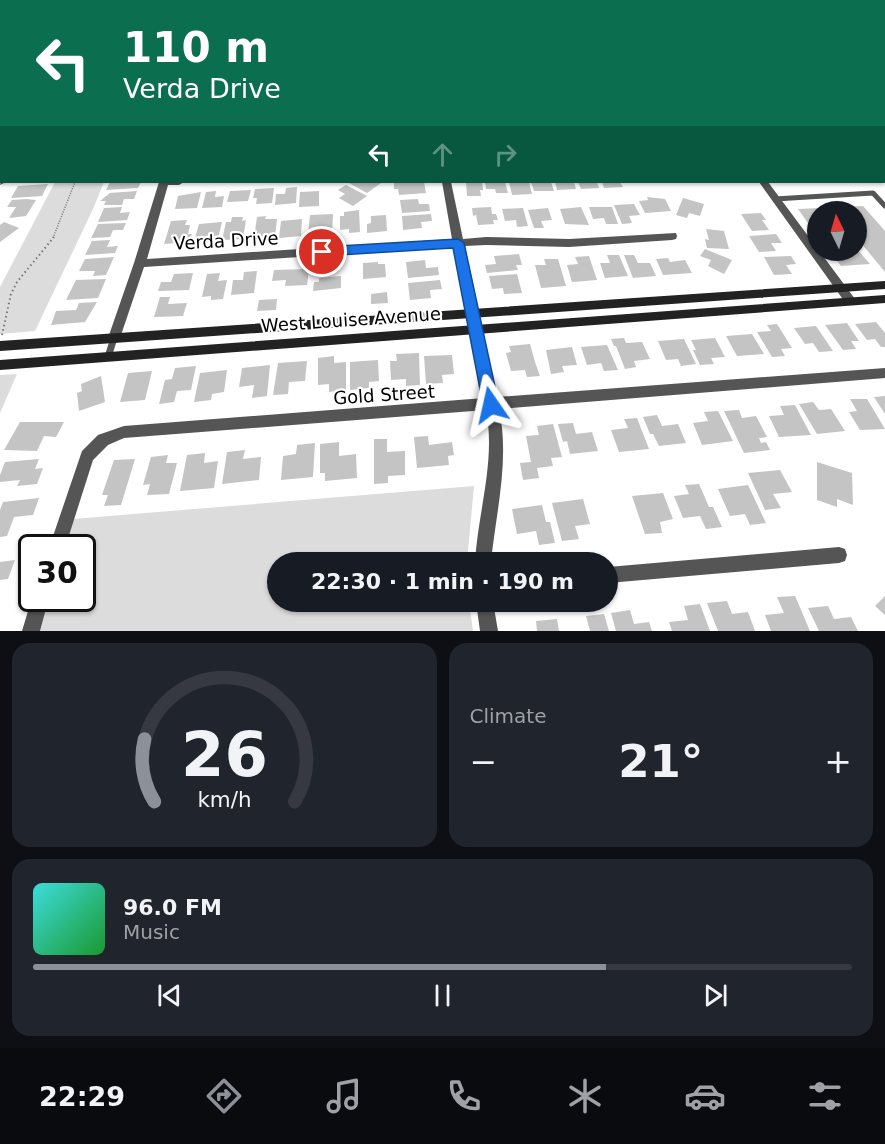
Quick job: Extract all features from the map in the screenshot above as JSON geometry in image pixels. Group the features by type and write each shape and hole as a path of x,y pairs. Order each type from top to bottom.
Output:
{"main road":[{"name":"West Louise Avenue","path":"0,346 885,285"},
{"name":"West Louise Avenue","path":"0,365 885,299"}],"street":[{"path":"114,338 164,183"},
{"path":"446,183 499,451 483,552"},
{"path":"764,183 851,302"},
{"name":"Verda Drive","path":"140,262 486,241 569,243 672,236"},
{"name":"Gold Street","path":"61,534 82,468 94,447 103,440 124,432 885,373"},
{"path":"618,574 838,555"},
{"path":"31,631 37,612"},
{"path":"486,612 489,631"}],"lane":[{"path":"775,199 873,193 885,206"},
{"path":"108,357 114,338"}],"path":[{"path":"0,346 8,301 18,282 49,246 59,229 75,183"}],"shaded area":[{"path":"54,183 104,183 35,331 0,334 0,287"},
{"path":"17,374 0,413 0,375"},
{"path":"474,486 468,552 267,552 267,612 470,612 473,631 40,631 45,612 96,612 96,534 69,534 73,519"}],"building":[{"path":"110,183 140,183 138,188 106,190"},
{"path":"349,183 381,183 367,193"},
{"path":"394,183 424,183 426,193 399,195 398,189 394,189"},
{"path":"466,183 482,183 481,196 467,196"},
{"path":"485,183 505,183 508,193 496,193 495,189 486,189"},
{"path":"509,183 529,183 532,194 512,195"},
{"path":"531,183 551,183 554,191 534,191"},
{"path":"555,183 574,183 576,189 557,190"},
{"path":"578,183 597,183 599,188 581,189"},
{"path":"602,183 621,183 623,187 604,188"},
{"path":"48,184 42,196 11,198 18,186"},
{"path":"346,185 367,196 353,206 339,198 345,194 338,190"},
{"path":"297,187 296,203 275,205 276,194 285,194 286,188"},
{"path":"274,188 272,203 256,204 257,198 253,198 255,189"},
{"path":"251,190 248,201 227,202 230,191"},
{"path":"137,191 134,199 124,199 122,205 104,205 106,201 100,201 110,193"},
{"path":"216,191 215,197 224,196 222,207 202,208 206,192"},
{"path":"319,191 319,206 299,207 300,192"},
{"path":"201,192 197,208 175,209 178,196"},
{"path":"647,197 665,199 671,211 645,213 639,201 648,200"},
{"path":"683,198 704,204 700,216 689,213 687,218 676,215"},
{"path":"418,199 419,204 429,204 430,211 402,213 400,200"},
{"path":"12,200 36,200 26,216 9,218 16,207 7,207"},
{"path":"634,204 640,215 629,216 632,223 622,224 614,205"},
{"path":"122,207 120,213 130,212 127,220 98,222 104,208"},
{"path":"491,207 492,214 496,214 498,220 493,220 494,224 478,225 472,208"},
{"path":"581,207 589,225 565,224 560,209"},
{"path":"589,207 612,207 618,224 606,224 604,218 593,219"},
{"path":"523,208 528,226 517,227 516,220 505,221 502,209"},
{"path":"548,208 552,220 541,221 544,228 534,228 528,210"},
{"path":"798,209 807,209 807,222"},
{"path":"359,210 360,232 349,233 349,229 340,230 340,216 344,216 344,212"},
{"path":"867,211 885,231 885,272 867,250"},
{"path":"761,213 766,220 762,220 769,230 752,231 741,214"},
{"path":"333,214 332,234 308,235 310,215"},
{"path":"431,214 432,221 421,222 422,228 403,230 402,216"},
{"path":"386,215 387,231 367,233 367,224 371,223 371,216"},
{"path":"266,216 265,219 277,219 275,237 254,238 257,217"},
{"path":"232,217 243,217 242,221 246,220 243,239 222,240 226,222 231,222"},
{"path":"302,219 301,236 279,238 281,221"},
{"path":"187,220 185,225 190,225 188,234 192,234 189,242 164,244 171,221"},
{"path":"4,222 19,228 0,242 0,225"},
{"path":"222,222 218,239 194,241 199,224"},
{"path":"126,223 123,230 113,230 110,237 91,238 98,224"},
{"path":"706,229 724,231 729,249 707,248 705,239 709,240"},
{"path":"776,234 782,243 771,243 776,251 759,252 749,236"},
{"path":"110,240 107,247 118,246 115,253 85,255 92,241"},
{"path":"705,249 732,260 724,274 708,266 711,260 700,256"},
{"path":"519,254 522,265 516,265 518,270 487,273 485,265 496,264 494,256"},
{"path":"607,255 619,255 628,276 605,278 600,263 610,263"},
{"path":"624,255 634,255 638,263 650,263 656,276 633,278"},
{"path":"589,256 597,280 572,282 567,265 578,264 575,257"},
{"path":"791,256 796,264 786,265 792,274 774,275 764,257"},
{"path":"114,257 106,275 93,276 95,271 79,271 85,259"},
{"path":"668,258 670,262 685,260 692,273 663,275 656,259"},
{"path":"544,259 558,259 566,286 541,288 535,265 546,265"},
{"path":"425,260 426,268 438,267 439,275 408,278 406,262"},
{"path":"837,261 867,261 870,264 841,266"},
{"path":"378,262 378,264 385,264 386,277 363,279 363,263"},
{"path":"309,269 307,285 285,286 286,280 272,281 274,270"},
{"path":"257,271 254,293 231,295 233,280 243,280 244,272"},
{"path":"193,273 189,290 158,291 161,282 171,282 174,274"},
{"path":"220,273 218,281 227,280 223,299 211,300 211,296 202,297 207,274"},
{"path":"517,274 522,293 504,294 503,288 492,289 489,276"},
{"path":"341,276 341,288 313,291 314,282 319,282 319,278"},
{"path":"106,279 98,298 66,300 76,280"},
{"path":"440,280 442,289 430,290 431,298 410,300 408,283"},
{"path":"387,292 388,303 371,304 371,294"},
{"path":"160,297 170,297 168,304 187,303 183,316 154,317"},
{"path":"277,299 276,310 257,311 259,300"},
{"path":"97,302 85,322 51,325 56,311 76,310 79,303"},
{"path":"876,322 885,333 885,347 881,347 875,339 867,340 855,324"},
{"path":"847,323 859,341 851,341 856,349 843,350 825,325"},
{"path":"777,324 792,348 781,349 785,356 772,357 757,332 771,331 767,325"},
{"path":"816,326 833,351 819,352 813,343 805,344 794,328"},
{"path":"752,334 764,354 737,356 726,336"},
{"path":"624,338 626,343 642,342 650,359 634,361 636,367 625,369 611,339"},
{"path":"715,338 725,357 711,358 714,364 700,365 691,340"},
{"path":"684,339 696,364 681,366 678,359 666,360 658,341"},
{"path":"530,344 540,376 527,377 525,370 511,371 506,353 511,352 509,346"},
{"path":"607,345 618,370 604,371 601,363 587,365 581,347"},
{"path":"572,347 577,365 562,366 564,372 551,374 546,350"},
{"path":"419,353 420,385 406,386 406,379 391,380 390,361 397,361 396,354"},
{"path":"452,355 454,374 442,375 443,383 426,384 424,356"},
{"path":"334,356 334,363 346,362 346,390 329,392 329,384 318,385 318,358"},
{"path":"378,360 379,381 369,382 369,388 350,390 350,362"},
{"path":"307,361 305,381 289,382 288,394 273,395 278,363"},
{"path":"270,365 267,396 252,398 254,385 239,387 242,368"},
{"path":"196,366 191,390 177,391 174,402 159,404 165,380 172,379 175,368"},
{"path":"227,370 224,392 212,394 211,400 194,402 200,373"},
{"path":"152,371 145,400 120,402 128,373"},
{"path":"101,376 105,402 79,411 77,393 82,391 81,384"},
{"path":"885,396 885,414 874,397"},
{"path":"850,399 867,399 885,429 860,430 849,412 857,411"},
{"path":"813,402 819,410 831,409 845,431 817,434 799,404"},
{"path":"795,405 811,435 779,437 769,416 784,415 780,406"},
{"path":"739,410 742,418 756,416 767,437 759,438 761,443 766,442 770,450 744,453 724,411"},
{"path":"718,411 733,441 702,445 693,423 708,421 704,412"},
{"path":"657,415 662,426 678,424 686,443 659,446 653,434 650,434 643,417"},
{"path":"637,418 649,449 619,452 611,430 628,428 624,419"},
{"path":"20,422 64,422 56,437 44,436 37,451 4,450"},
{"path":"573,423 576,434 592,432 598,451 570,454 567,441 563,442 558,424"},
{"path":"553,424 562,457 551,458 553,466 537,468 539,478 523,480 520,463 531,462 526,436 539,435 537,426"},
{"path":"428,436 429,445 452,442 454,455 448,456 449,465 417,468 414,437"},
{"path":"374,439 387,439 387,452 405,451 405,475 388,476 388,483 374,484"},
{"path":"339,442 339,456 356,454 357,478 325,481 325,473 320,473 320,444"},
{"path":"315,443 313,477 281,480 283,456 296,454 297,445"},
{"path":"245,450 243,459 261,457 259,480 222,484 227,452"},
{"path":"205,453 204,463 218,461 214,488 180,491 187,455"},
{"path":"168,455 166,463 177,463 169,494 147,495 150,484 143,485 151,457"},
{"path":"39,459 35,469 43,468 37,484 17,486 20,480 0,482 5,462"},
{"path":"135,459 121,505 104,506 108,495 102,495 114,460"},
{"path":"817,462 852,473 853,505 837,499 837,507 817,500"},
{"path":"780,470 792,492 773,494 781,508 765,510 748,473"},
{"path":"699,484 709,507 713,507 722,527 706,529 700,516 683,518 674,496 689,494 685,485"},
{"path":"748,485 766,523 750,525 745,514 730,516 718,489"},
{"path":"663,493 673,519 660,522 662,533 645,534 632,496"},
{"path":"39,498 33,515 14,517 7,536 0,537 0,510 3,502"},
{"path":"583,499 590,524 575,526 579,539 562,541 552,503"},
{"path":"542,505 546,522 550,522 555,543 539,545 536,531 517,534 512,509"},
{"path":"15,560 8,579 0,580 0,562"},
{"path":"795,596 810,631 771,631 765,615 784,613 777,597"},
{"path":"885,596 885,615 875,606"},
{"path":"727,601 732,614 748,612 755,631 718,631 707,603"},
{"path":"700,604 710,631 672,631 669,622 688,620 684,606"},
{"path":"828,606 834,619 851,617 858,631 819,631 808,608"},
{"path":"630,610 634,624 649,622 652,631 616,631 611,613"},
{"path":"604,614 609,631 590,631 586,616"},
{"path":"557,619 559,631 537,631 536,621"}],"route":[{"path":"322,252 458,243 491,405"}]}
